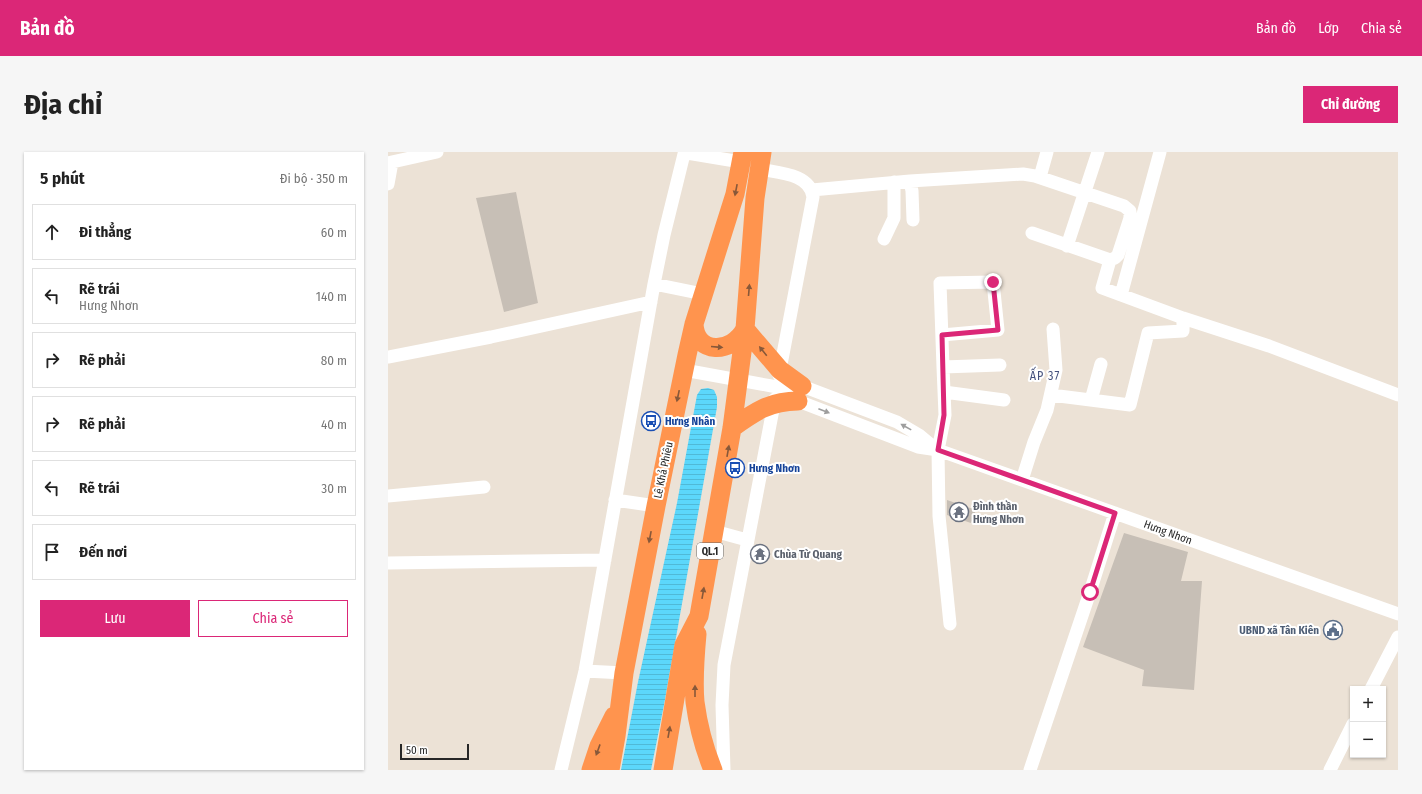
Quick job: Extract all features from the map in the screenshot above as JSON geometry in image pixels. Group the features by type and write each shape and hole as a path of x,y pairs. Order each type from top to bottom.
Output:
{"highway":[{"name":"Lê Khả Phiêu","path":"610,770 624,673 684,370 694,324 735,194 742,157"},
{"name":"QL.1","path":"663,770 684,645 699,616 732,428 745,329 755,198 761,160"},
{"path":"694,324 694,329 699,339 708,345 718,348 733,344 738,340 745,329 777,387 800,394"},
{"path":"777,387 800,394"},
{"path":"732,428 752,413 777,387"},
{"path":"699,616 695,658 695,700 700,730 713,770"},
{"path":"591,770 599,746 620,706"}],"street":[{"path":"388,184 389,163 437,152"},
{"path":"1040,178 1047,152"},
{"path":"1066,246 1098,152"},
{"path":"1121,295 1160,152"},
{"path":"561,770 585,671 654,284 664,234 684,154 742,157"},
{"path":"724,770 722,705 727,643 813,200 812,190 808,184 800,178 761,160"},
{"path":"812,190 894,182 1023,174 1040,178 1124,206 1130,211 1130,218 1118,255 1110,260 1032,233"},
{"path":"910,181 912,191 913,220"},
{"path":"884,239 894,218 894,182"},
{"path":"1110,260 1102,288 1183,323 1269,346 1398,395"},
{"path":"942,335 998,330 993,282 940,283 944,415 938,450 939,516 950,624"},
{"path":"654,284 703,294"},
{"path":"388,357 491,337 651,302"},
{"path":"1051,395 1130,405 1148,333 1183,323"},
{"path":"1022,480 1051,395 1056,370 1053,329"},
{"path":"1090,400 1101,364"},
{"path":"943,367 1000,365"},
{"path":"684,370 777,387"},
{"path":"944,392 1004,400"},
{"name":"Hưng Nhơn","path":"800,394 918,447 938,450 1398,614"},
{"path":"388,496 484,487"},
{"path":"616,500 656,506"},
{"path":"1030,770 1115,513"},
{"path":"714,531 747,540"},
{"path":"388,563 605,560"},
{"path":"1373,686 1398,637"},
{"path":"585,671 624,673"},
{"path":"1330,770 1350,730"}],"water":[{"path":"708,388 714,390 717,397 717,407 651,770 621,770 638,682 677,503 697,395 701,389"}],"building":[{"path":"516,192 538,303 504,312 476,198"},
{"name":"Đình thần Hưng Nhơn","path":"947,500 976,510 971,523 947,515"},
{"path":"1124,533 1188,552 1181,581 1202,581 1194,690 1142,686 1144,670 1083,647"}],"place":[{"name":"Hưng Nhân","path":"651,421"},
{"name":"Hưng Nhơn","path":"735,468"},
{"name":"Đình thần Hưng Nhơn","path":"959,512"},
{"name":"Chùa Từ Quang","path":"760,554"},
{"name":"UBND xã Tân Kiên","path":"1333,630"}],"district":[{"name":"ẤP 37","path":"1045,376"}],"route":[{"path":"993,282 998,330 942,335 944,415 938,450 1115,513 1090,592"}]}
